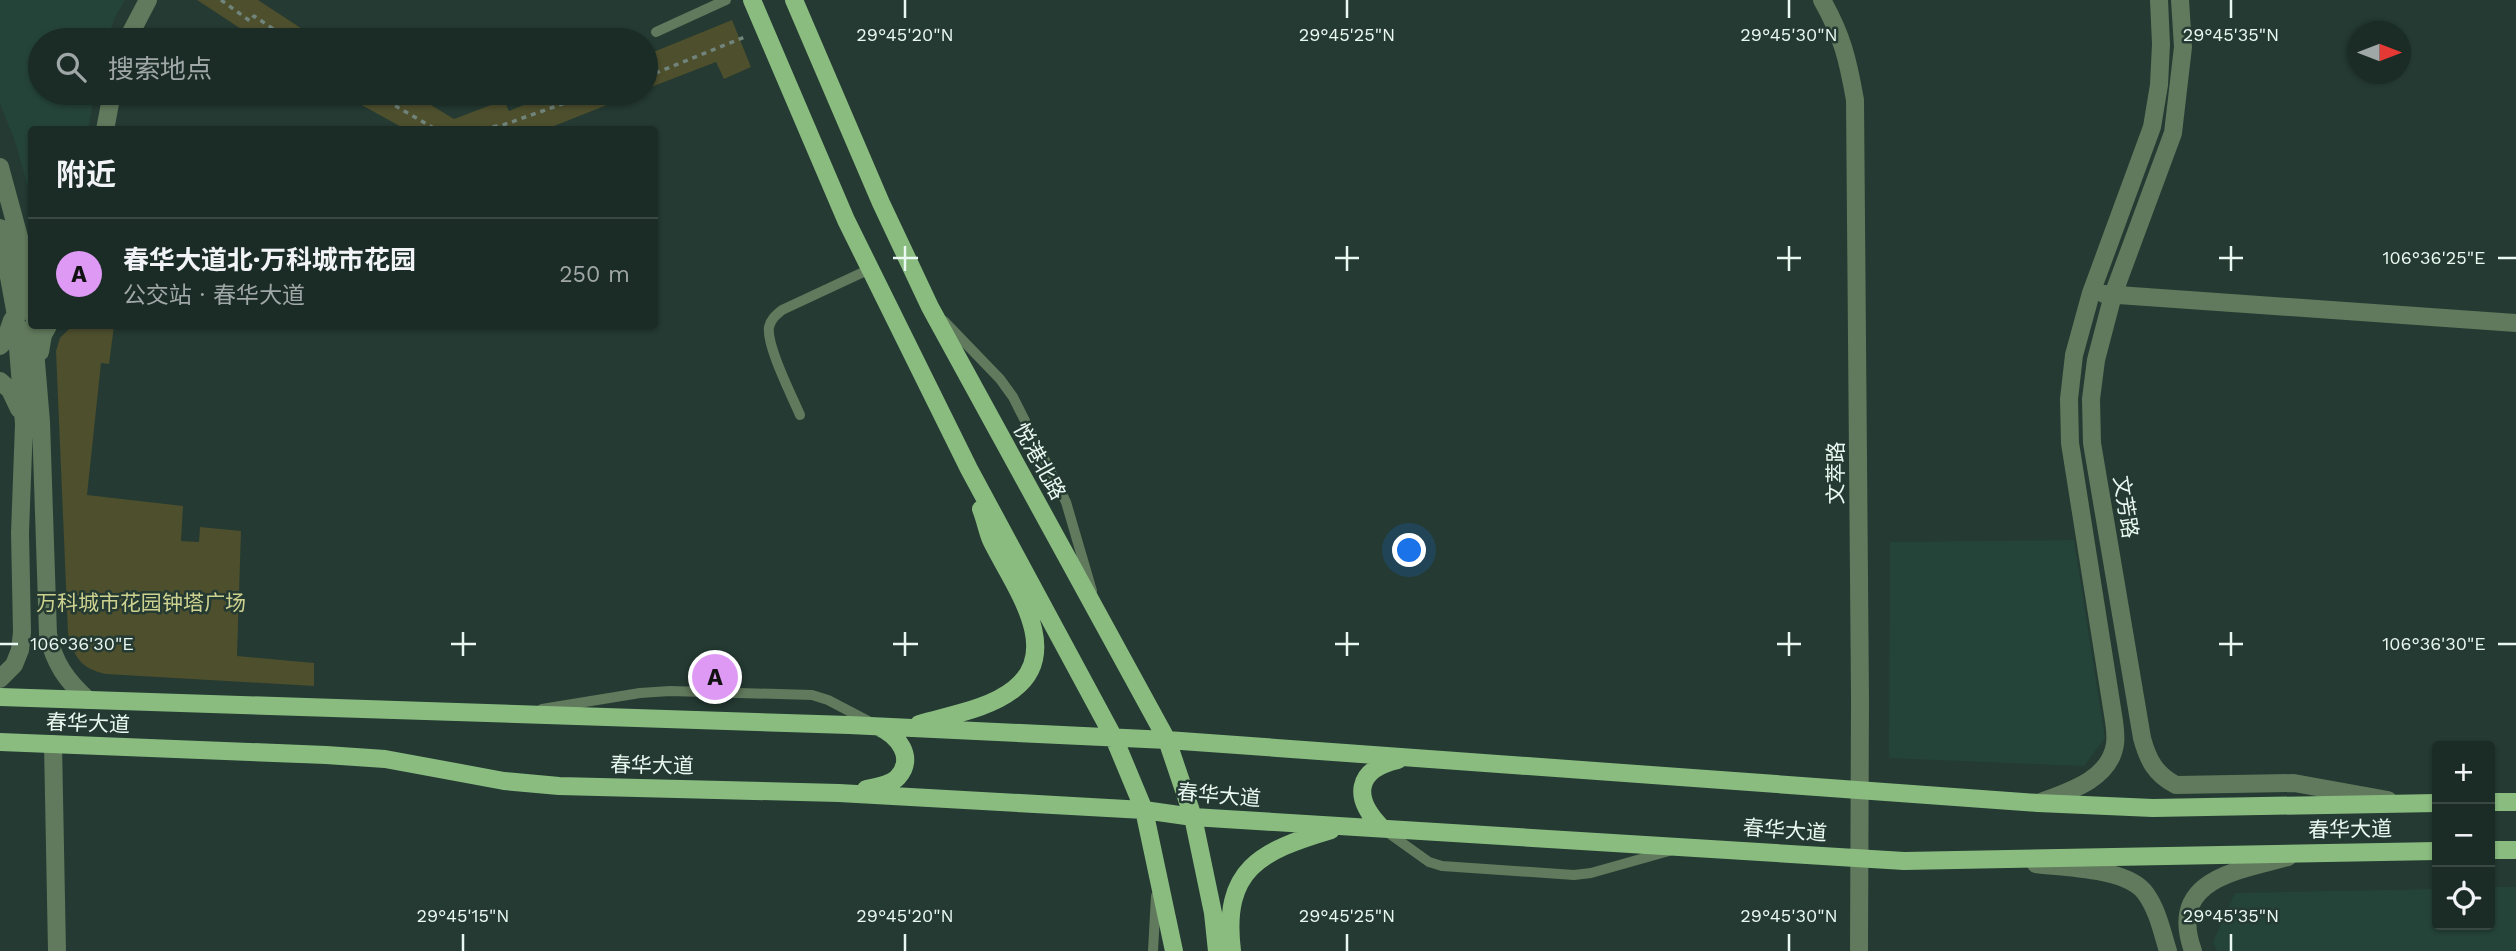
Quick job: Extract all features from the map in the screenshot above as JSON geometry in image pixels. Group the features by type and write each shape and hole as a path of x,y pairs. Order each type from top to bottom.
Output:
{"main road":[{"path":"752,0 846,220 870,269 969,469 1114,738 1144,810 1174,951"},
{"name":"悦港北路","path":"794,0 881,204 930,307 1167,740 1193,817 1213,913 1217,951"},
{"path":"906,728 998,699 1014,689 1027,676 1035,658 1033,621 990,537 969,469"},
{"name":"春华大道","path":"0,697 877,726 1167,740 2038,803 2153,808 2432,803"},
{"path":"839,793 881,786 898,778 904,765 904,751 899,740 877,726"},
{"name":"春华大道","path":"0,743 384,759 504,781 559,786 839,793 1144,810 1193,817 1904,861 2432,851"},
{"path":"1382,828 1365,808 1362,796 1364,782 1379,764 1411,758"},
{"path":"2495,802 2516,802"},
{"path":"1232,951 1229,929 1233,902 1239,881 1253,864 1277,849 1301,839 1345,826"},
{"path":"2495,850 2516,850"}],"street":[{"path":"133,28 148,0"},
{"name":"文萃路","path":"1822,0 1838,28 1849,63 1854,100 1860,698 1859,950"},
{"path":"2038,803 2079,787 2096,775 2109,762 2115,744 2115,721 2070,443 2069,400 2074,355 2091,293 2152,127 2159,85 2159,0"},
{"name":"文芳路","path":"2180,0 2183,47 2173,133 2113,295 2096,360 2091,399 2092,443 2141,738 2153,767 2162,778 2176,785 2294,783 2409,804"},
{"path":"106,126 110,105"},
{"path":"0,167 27,254 23,312 24,425 20,533 22,632 20,650 14,665 0,679"},
{"path":"0,228 23,312"},
{"path":"2091,293 2516,323"},
{"path":"0,346 23,312"},
{"path":"33,329 48,634 52,653 60,670 88,700"},
{"path":"37,376 43,335 46,329"},
{"path":"0,382 10,390 24,425"},
{"path":"53,744 57,951"},
{"path":"2193,951 2188,939 2186,919 2193,899 2207,883 2227,873 2305,853"},
{"path":"1998,859 2115,874 2134,882 2146,892 2158,918 2168,951"}],"lane":[{"path":"658,31 726,0"},
{"path":"800,415 772,347 769,325 782,310 870,269"},
{"path":"930,307 1000,379 1013,397 1066,502 1100,618"},
{"path":"512,714 640,693 670,691 811,695 828,700 877,726"},
{"path":"1382,828 1429,862 1443,866 1574,875 1591,873 1686,846"},
{"path":"1153,951 1158,872"}],"path":[{"path":"221,0 250,21 254,16 272,28"},
{"path":"658,72 747,36"},
{"path":"394,105 430,126"},
{"path":"497,126 559,105"}],"shaded area":[{"path":"0,0 125,0 111,28 28,28 28,105 93,105 89,126 28,126 28,187 15,141 0,104"},
{"path":"2074,540 2105,738 2084,766 1889,758 1890,542"},
{"path":"2495,887 2516,887 2516,951 2217,951 2213,942 2235,893 2432,889 2432,930 2495,930"}],"green space":[{"path":"197,0 258,0 301,28 240,28"},
{"path":"732,20 751,67 724,79 716,62 658,84 658,50"},
{"path":"362,105 431,105 454,119 491,105 506,105 509,111 524,105 607,105 554,126 400,126"},
{"name":"万科城市花园钟塔广场","path":"69,329 114,329 109,364 101,363 87,495 183,506 181,541 199,542 200,527 241,531 237,656 314,663 314,686 106,674 90,669 79,660 68,633 56,351 60,338"}],"place":[{"name":"春华大道北·万科城市花园","path":"715,677"}]}
